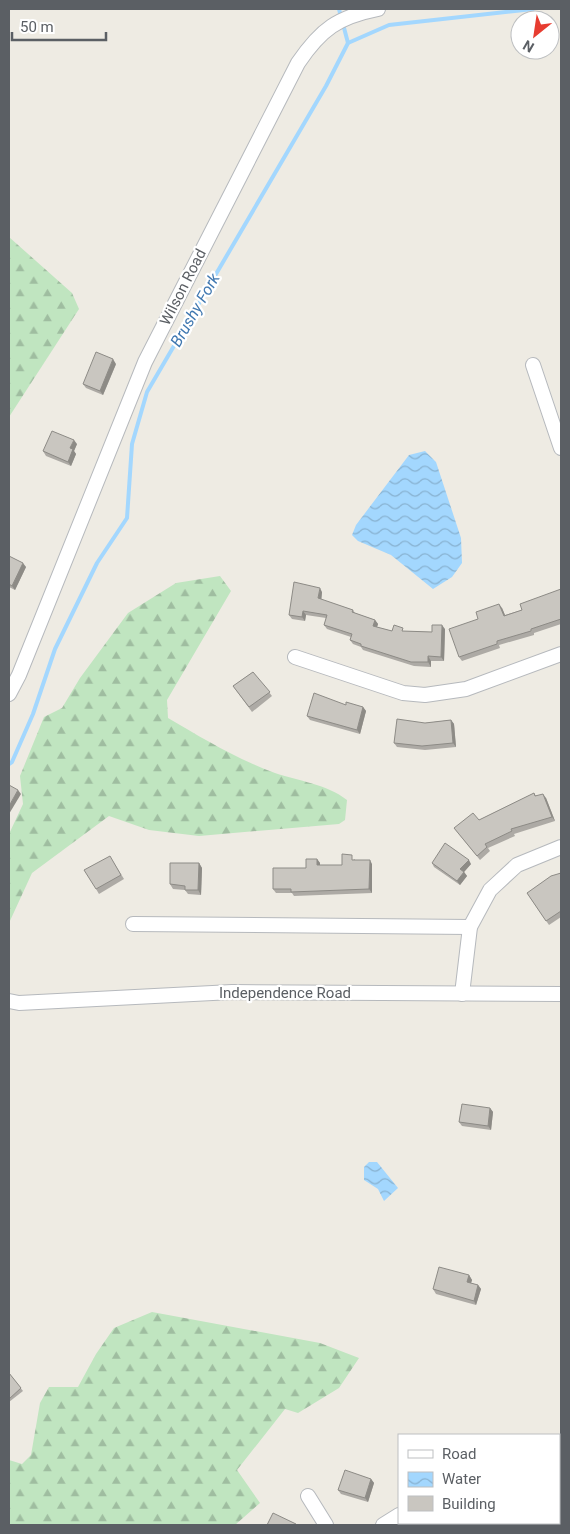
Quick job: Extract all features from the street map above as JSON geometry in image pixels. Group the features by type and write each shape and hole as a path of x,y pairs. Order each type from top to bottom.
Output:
{"street":[{"name":"Wilson Road","path":"9,694 26,658 145,362 298,63 315,39 333,24 355,13 378,9"},
{"path":"533,365 561,448"},
{"path":"295,657 403,693 425,696 466,689 561,654"},
{"path":"462,994 470,927 490,890 517,865 561,847"},
{"path":"133,924 470,927"},
{"name":"Independence Road","path":"9,1001 18,1003 232,992 561,994"},
{"path":"308,1496 326,1525"},
{"path":"383,1525 398,1515"}],"green space":[{"path":"9,237 72,293 79,309 9,417"},
{"path":"220,576 231,591 167,700 168,718 247,761 275,773 331,790 347,800 345,820 339,824 199,836 149,830 109,816 32,873 9,923 9,834 23,804 20,776 44,717 62,708 80,678 128,613 176,583"},
{"path":"152,1312 320,1343 359,1358 339,1388 298,1413 285,1409 237,1470 260,1503 235,1525 9,1525 9,1460 22,1464 31,1455 40,1403 49,1387 78,1387 96,1354 114,1328"}],"water":[{"path":"425,451 436,462 461,538 462,563 452,577 433,589 391,555 358,541 352,535 356,525 409,455"},
{"path":"369,1162 377,1162 398,1188 384,1201 378,1189 364,1180 364,1167"}],"building":[{"path":"96,352 113,359 100,391 83,384"},
{"path":"52,431 74,440 70,448 73,449 68,462 43,451"},
{"path":"9,556 23,563 12,586 9,584"},
{"path":"294,582 320,588 318,598 375,620 373,626 392,631 394,625 403,628 402,631 432,632 432,625 442,625 441,657 428,656 428,662 411,662 361,646 361,644 350,640 352,634 324,625 327,615 303,611 302,617 289,615"},
{"path":"561,589 561,619 531,629 531,631 497,641 497,644 459,657 449,629 478,619 476,612 499,604 504,616 522,610 520,604"},
{"path":"253,672 270,692 249,707 233,686"},
{"path":"314,693 346,705 346,702 363,707 357,730 307,716"},
{"path":"397,719 425,723 451,720 453,743 422,746 394,743"},
{"path":"9,785 18,790 9,806"},
{"path":"534,793 535,796 543,794 552,817 511,829 512,831 485,844 487,847 477,856 454,828 473,813 479,820"},
{"path":"445,843 469,860 460,869 464,872 457,881 432,863"},
{"path":"342,854 352,855 352,860 370,860 369,889 291,892 291,889 273,889 273,868 306,868 306,859 317,859 317,865 342,865"},
{"path":"110,856 121,875 96,889 84,870"},
{"path":"170,863 199,863 198,890 185,890 185,886 170,884"},
{"path":"561,873 561,911 546,921 527,893 551,876"},
{"path":"462,1104 490,1108 488,1126 459,1122"},
{"path":"439,1267 469,1275 467,1282 478,1285 474,1301 433,1289"},
{"path":"9,1373 21,1388 9,1399"},
{"path":"345,1470 371,1479 365,1498 338,1490"},
{"path":"273,1513 296,1524 267,1525"}],"waterway":[{"path":"339,9 341,17"},
{"name":"Brushy Fork","path":"9,764 12,762 33,714 55,649 97,563 127,518 132,444 147,392 326,86 348,43 389,25 533,9"},
{"path":"343,24 348,43"}]}
